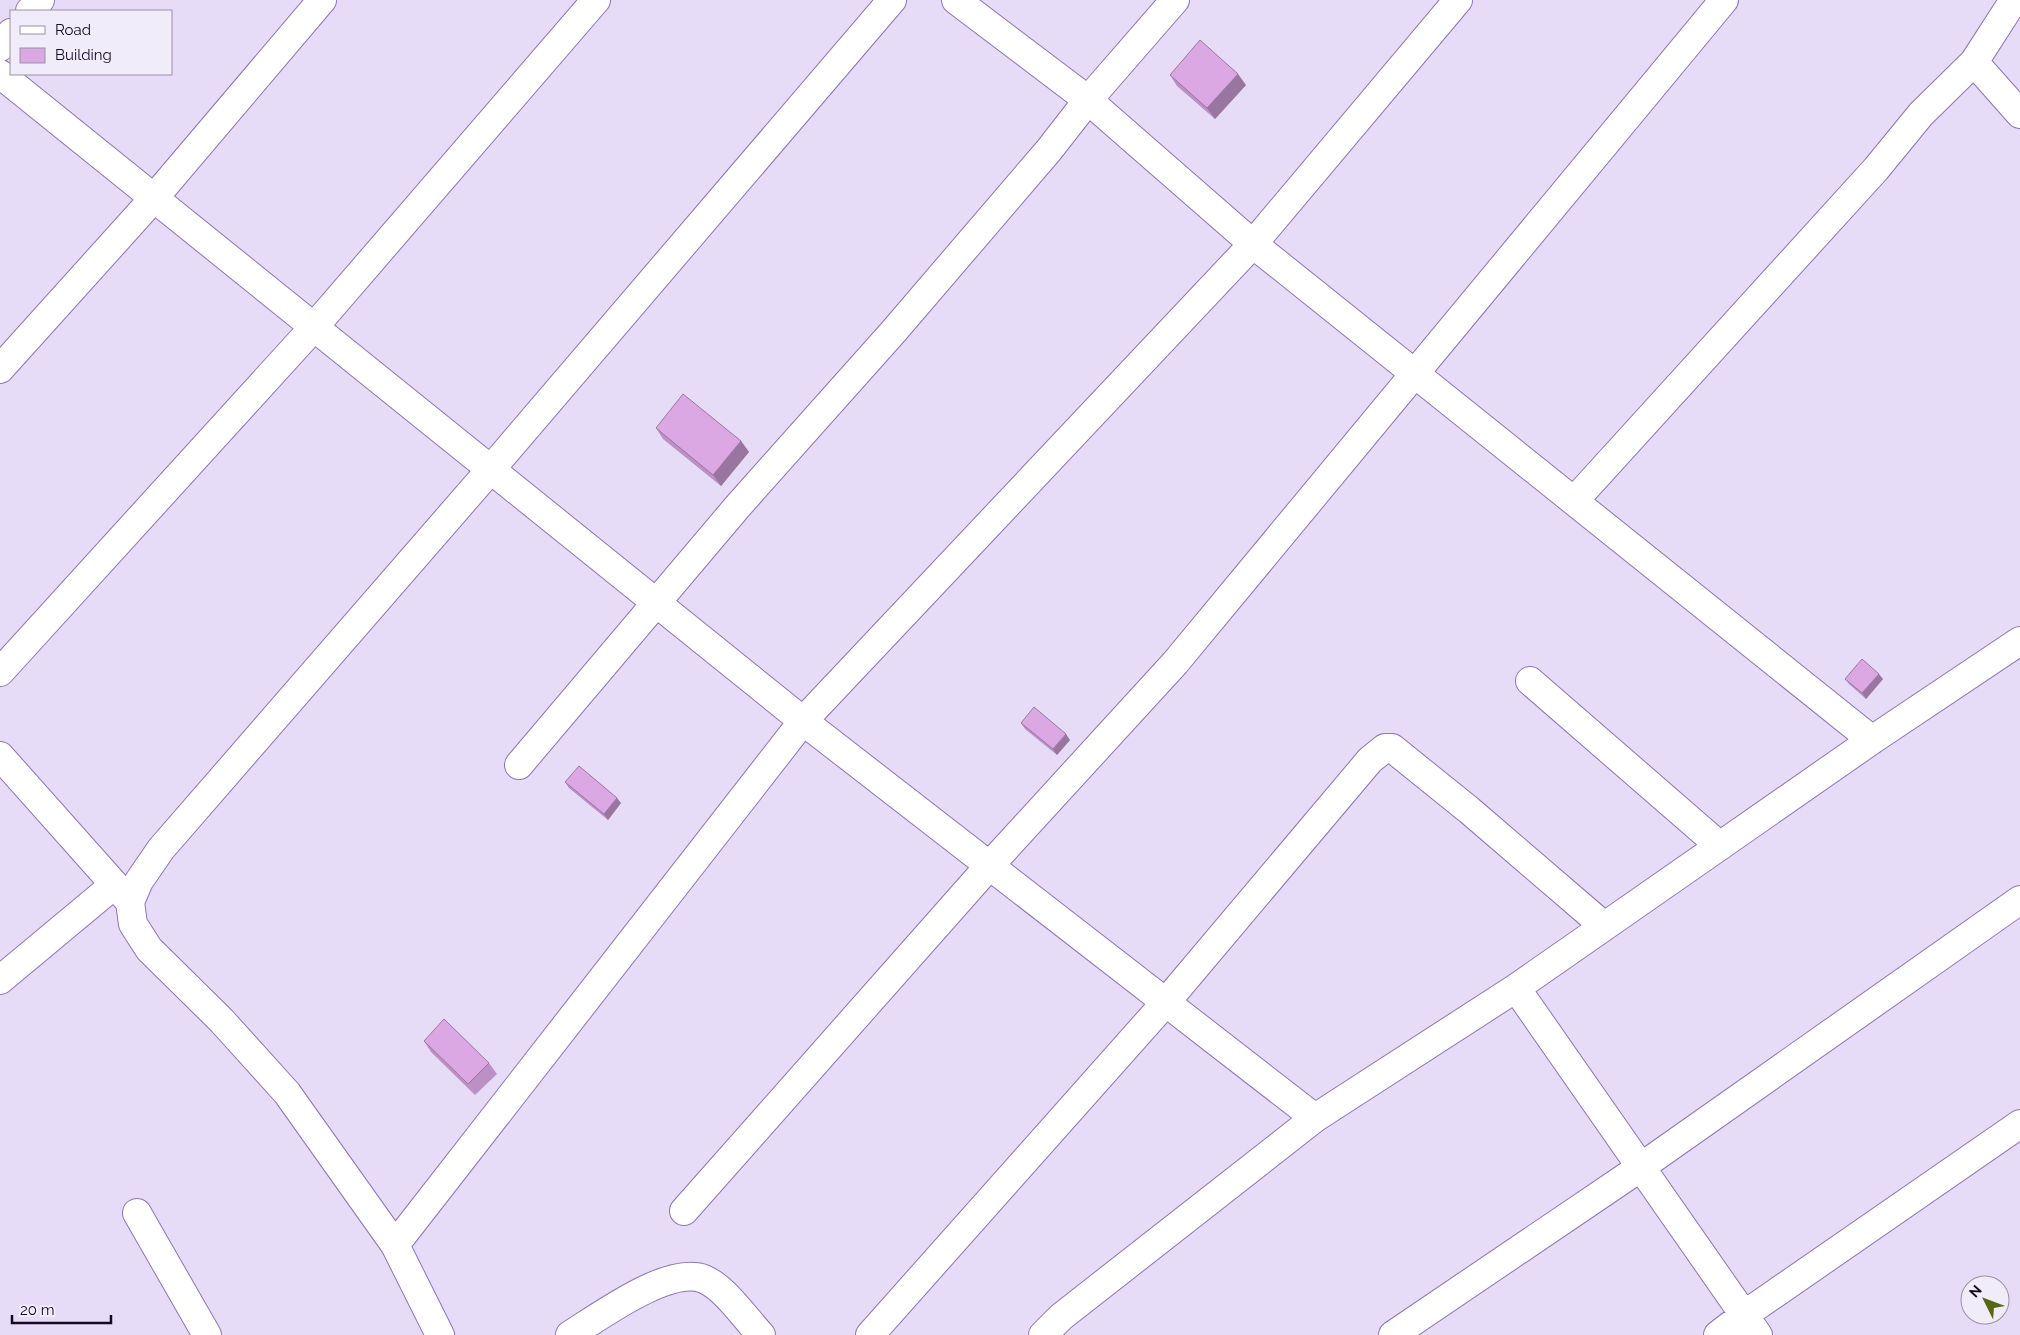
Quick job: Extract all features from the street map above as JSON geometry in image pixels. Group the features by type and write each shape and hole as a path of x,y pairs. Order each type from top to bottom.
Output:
{"street":[{"path":"31,10 40,0"},
{"path":"0,369 154,198 322,0"},
{"path":"0,672 314,327 596,0"},
{"path":"0,980 139,881 162,849 491,469 892,0"},
{"path":"956,0 1088,100 1253,244 1872,740"},
{"path":"519,765 738,506 894,331 1050,150 1088,100 1175,0"},
{"path":"396,1245 803,720 1253,244 1458,0"},
{"path":"684,1211 990,865 1175,663 1724,0"},
{"path":"1574,501 1876,169 1921,114 1974,62 2014,0"},
{"path":"0,47 10,35"},
{"path":"1974,62 2020,114"},
{"path":"0,74 803,720 1315,1118"},
{"path":"1043,1335 1061,1317 1315,1118 1516,988 1872,740 2020,641"},
{"path":"1530,681 1720,846"},
{"path":"870,1335 1166,1002 1370,760 1385,748 1392,748 1469,810 1604,926"},
{"path":"0,756 122,893 133,924 149,949 222,1021 287,1093 396,1245 440,1335"},
{"path":"1393,1335 1641,1167 2020,900"},
{"path":"1516,988 1751,1325"},
{"path":"1718,1335 1751,1325 2020,1124"},
{"path":"137,1213 207,1335"},
{"path":"570,1335 638,1293 677,1277 703,1279 722,1292 761,1335"}],"building":[{"path":"1200,40 1238,74 1207,108 1170,75"},
{"path":"683,394 741,441 713,475 656,428"},
{"path":"1862,659 1879,674 1862,693 1845,679"},
{"path":"1034,707 1066,734 1053,749 1021,723"},
{"path":"579,766 617,798 604,814 565,782"},
{"path":"444,1019 489,1063 468,1084 424,1041"}]}
